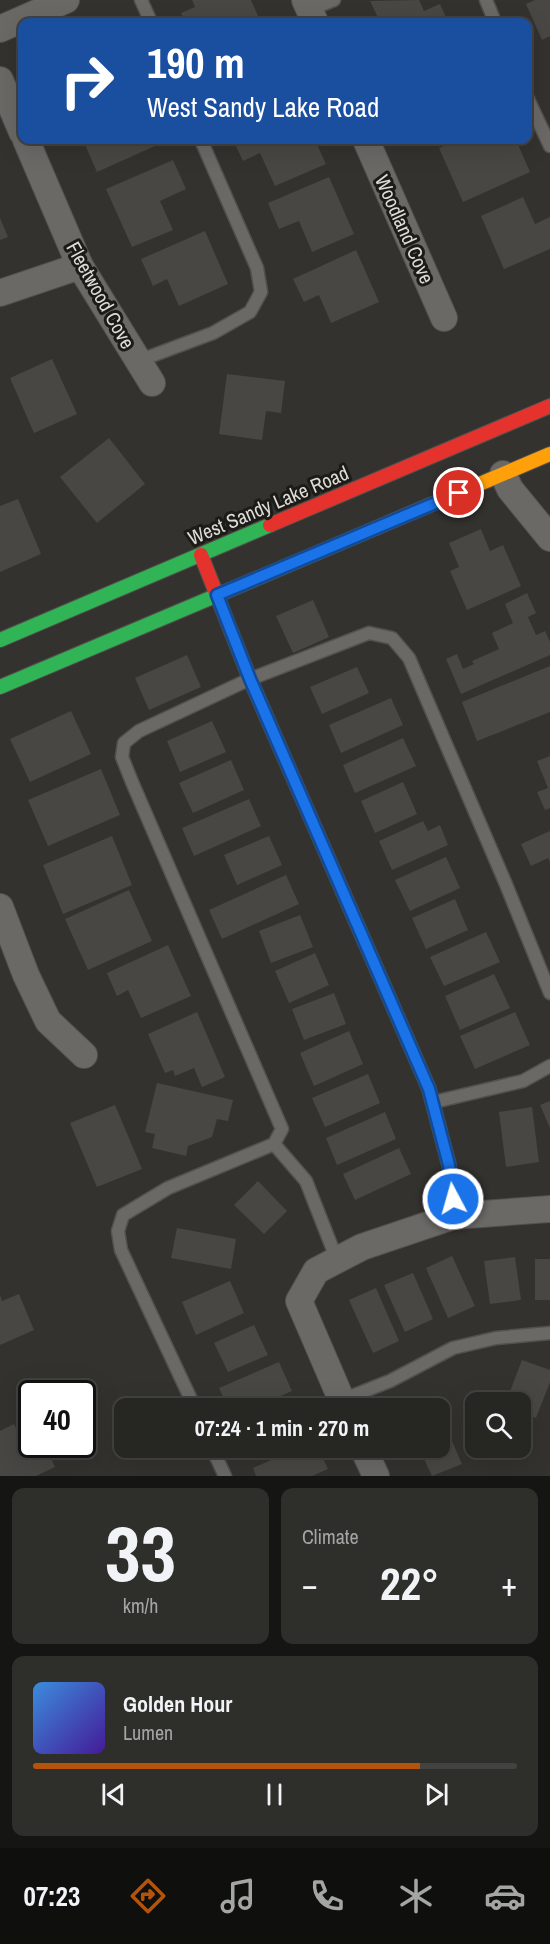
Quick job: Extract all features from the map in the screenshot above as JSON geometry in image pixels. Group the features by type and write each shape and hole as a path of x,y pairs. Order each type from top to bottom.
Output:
{"main road":[{"name":"West Sandy Lake Road","path":"0,640 550,406"},
{"path":"0,687 550,454"},
{"path":"201,555 250,679 425,1078 449,1165 454,1216"}],"street":[{"path":"26,18 66,0"},
{"path":"0,30 18,22"},
{"path":"0,80 18,123"},
{"name":"Fleetwood Cove","path":"28,144 80,266 152,383"},
{"name":"Woodland Cove","path":"368,144 444,318"},
{"path":"0,293 80,266"},
{"path":"503,474 510,489 550,538"},
{"path":"0,906 26,975 48,1021 84,1054"},
{"path":"340,1398 299,1301 316,1271 362,1247 454,1216 550,1209"},
{"path":"368,1458 376,1476"}],"lane":[{"path":"141,0 149,18"},
{"path":"310,11 334,0"},
{"path":"486,0 493,18"},
{"path":"532,108 550,146"},
{"path":"138,361 213,333 250,312 261,292 257,268 203,144"},
{"path":"190,1398 121,1250 118,1231 123,1215 168,1188 274,1144 282,1129 122,757 124,743 139,731 250,679 369,633 392,638 409,658 550,993"},
{"path":"433,1102 523,1081 550,1066"},
{"path":"274,1144 306,1181 337,1260"},
{"path":"355,1398 453,1348 496,1338 550,1333"},
{"path":"217,1458 225,1476"}],"building":[{"path":"192,0 251,0 258,16 253,18 183,18 181,13 195,7"},
{"path":"419,0 424,11 440,4 446,18 378,18 370,1"},
{"path":"535,0 550,0 550,36 542,40 526,4"},
{"path":"85,144 154,144 155,146 97,172"},
{"path":"235,144 317,144 326,164 275,186 260,153 243,161"},
{"path":"448,144 518,144 530,172 463,202 439,148"},
{"path":"173,160 186,189 160,201 173,230 132,247 106,189"},
{"path":"329,177 354,234 312,252 299,221 279,229 268,203"},
{"path":"523,197 535,224 550,217 550,249 504,269 481,216"},
{"path":"0,218 8,237 0,240"},
{"path":"205,231 228,284 179,306 167,279 153,286 141,259"},
{"path":"356,250 379,302 331,323 319,295 304,302 293,279"},
{"path":"52,359 77,414 34,433 10,378"},
{"path":"227,374 285,381 281,413 266,411 262,440 219,434"},
{"path":"109,438 145,484 97,523 60,477"},
{"path":"18,499 41,554 0,572 0,506"},
{"path":"481,529 490,551 503,545 521,586 467,610 450,571 459,567 449,543"},
{"path":"527,593 536,613 528,617 536,635 545,631 550,642 550,655 461,694 446,659 457,654 463,669 474,664 472,661 499,649 492,633 513,623 505,604"},
{"path":"313,600 329,637 293,653 276,616"},
{"path":"187,655 201,687 149,710 135,678"},
{"path":"550,666 550,712 477,741 462,702"},
{"path":"357,667 369,693 322,714 310,687"},
{"path":"391,698 403,725 341,753 329,725"},
{"path":"71,711 91,754 30,782 10,739"},
{"path":"212,721 226,752 180,772 167,741"},
{"path":"403,738 416,766 355,793 343,765"},
{"path":"550,756 550,808 545,810 537,792 548,788 537,761"},
{"path":"231,760 244,790 193,813 179,783"},
{"path":"101,769 120,815 48,846 28,800"},
{"path":"403,782 417,814 375,833 361,801"},
{"path":"249,799 261,826 194,856 182,828"},
{"path":"423,821 428,831 440,825 448,845 392,870 379,841"},
{"path":"550,831 550,862 548,858 531,866 521,844"},
{"path":"112,836 132,885 63,914 43,865"},
{"path":"269,836 282,865 237,885 224,855"},
{"path":"446,857 460,888 410,911 395,880"},
{"path":"286,875 299,904 222,939 209,910"},
{"path":"129,890 152,941 88,970 65,919"},
{"path":"455,899 468,930 426,949 412,918"},
{"path":"300,915 313,947 271,963 259,931"},
{"path":"486,932 500,962 444,986 430,957"},
{"path":"168,945 191,996 141,1018 128,990 117,996 107,973"},
{"path":"315,953 329,985 289,1003 275,971"},
{"path":"494,974 510,1008 460,1030 445,996"},
{"path":"334,993 346,1024 304,1040 292,1009"},
{"path":"197,1012 225,1077 202,1087 194,1068 175,1076 173,1070 165,1073 148,1034"},
{"path":"515,1012 530,1045 475,1069 460,1036"},
{"path":"349,1031 363,1064 314,1086 300,1053"},
{"path":"368,1074 380,1103 325,1127 312,1098"},
{"path":"157,1083 233,1100 228,1121 217,1119 212,1137 188,1146 186,1156 152,1148 155,1134 145,1132"},
{"path":"550,1101 550,1128 540,1105"},
{"path":"115,1105 142,1169 97,1187 70,1123"},
{"path":"532,1107 539,1162 506,1167 499,1112"},
{"path":"385,1112 396,1139 337,1165 326,1138"},
{"path":"399,1148 411,1174 355,1200 343,1174"},
{"path":"258,1181 287,1211 264,1234 234,1205"},
{"path":"177,1228 236,1239 231,1269 171,1258"},
{"path":"452,1256 475,1306 448,1318 426,1268"},
{"path":"515,1257 521,1300 490,1304 484,1261"},
{"path":"535,1259 550,1259 550,1300 535,1300"},
{"path":"413,1273 433,1319 405,1332 384,1285"},
{"path":"230,1281 244,1313 196,1335 182,1302"},
{"path":"376,1288 399,1341 373,1353 349,1300"},
{"path":"19,1294 34,1330 0,1345 0,1295 2,1301"},
{"path":"254,1325 268,1355 228,1372 214,1343"},
{"path":"522,1360 550,1370 550,1382 536,1418 531,1416 531,1392 510,1392"},
{"path":"279,1362 292,1391 276,1398 224,1398 219,1388"},
{"path":"14,1424 18,1433 18,1458 51,1458 55,1467 36,1476 0,1476 0,1431"},
{"path":"450,1437 462,1464 432,1476 424,1458 450,1458"},
{"path":"276,1458 323,1458 328,1469 312,1476 256,1476 253,1468"}],"traffic: fast":[{"path":"0,640 270,525"},
{"path":"0,687 376,528"},
{"path":"343,892 429,1089 449,1165 454,1216"}],"traffic: slow":[{"path":"376,528 550,454"}],"traffic: jam":[{"path":"270,525 550,406"},
{"path":"201,555 250,679 343,892"}],"route":[{"path":"453,1199 449,1165 429,1089 250,679 217,595 459,493"}]}
